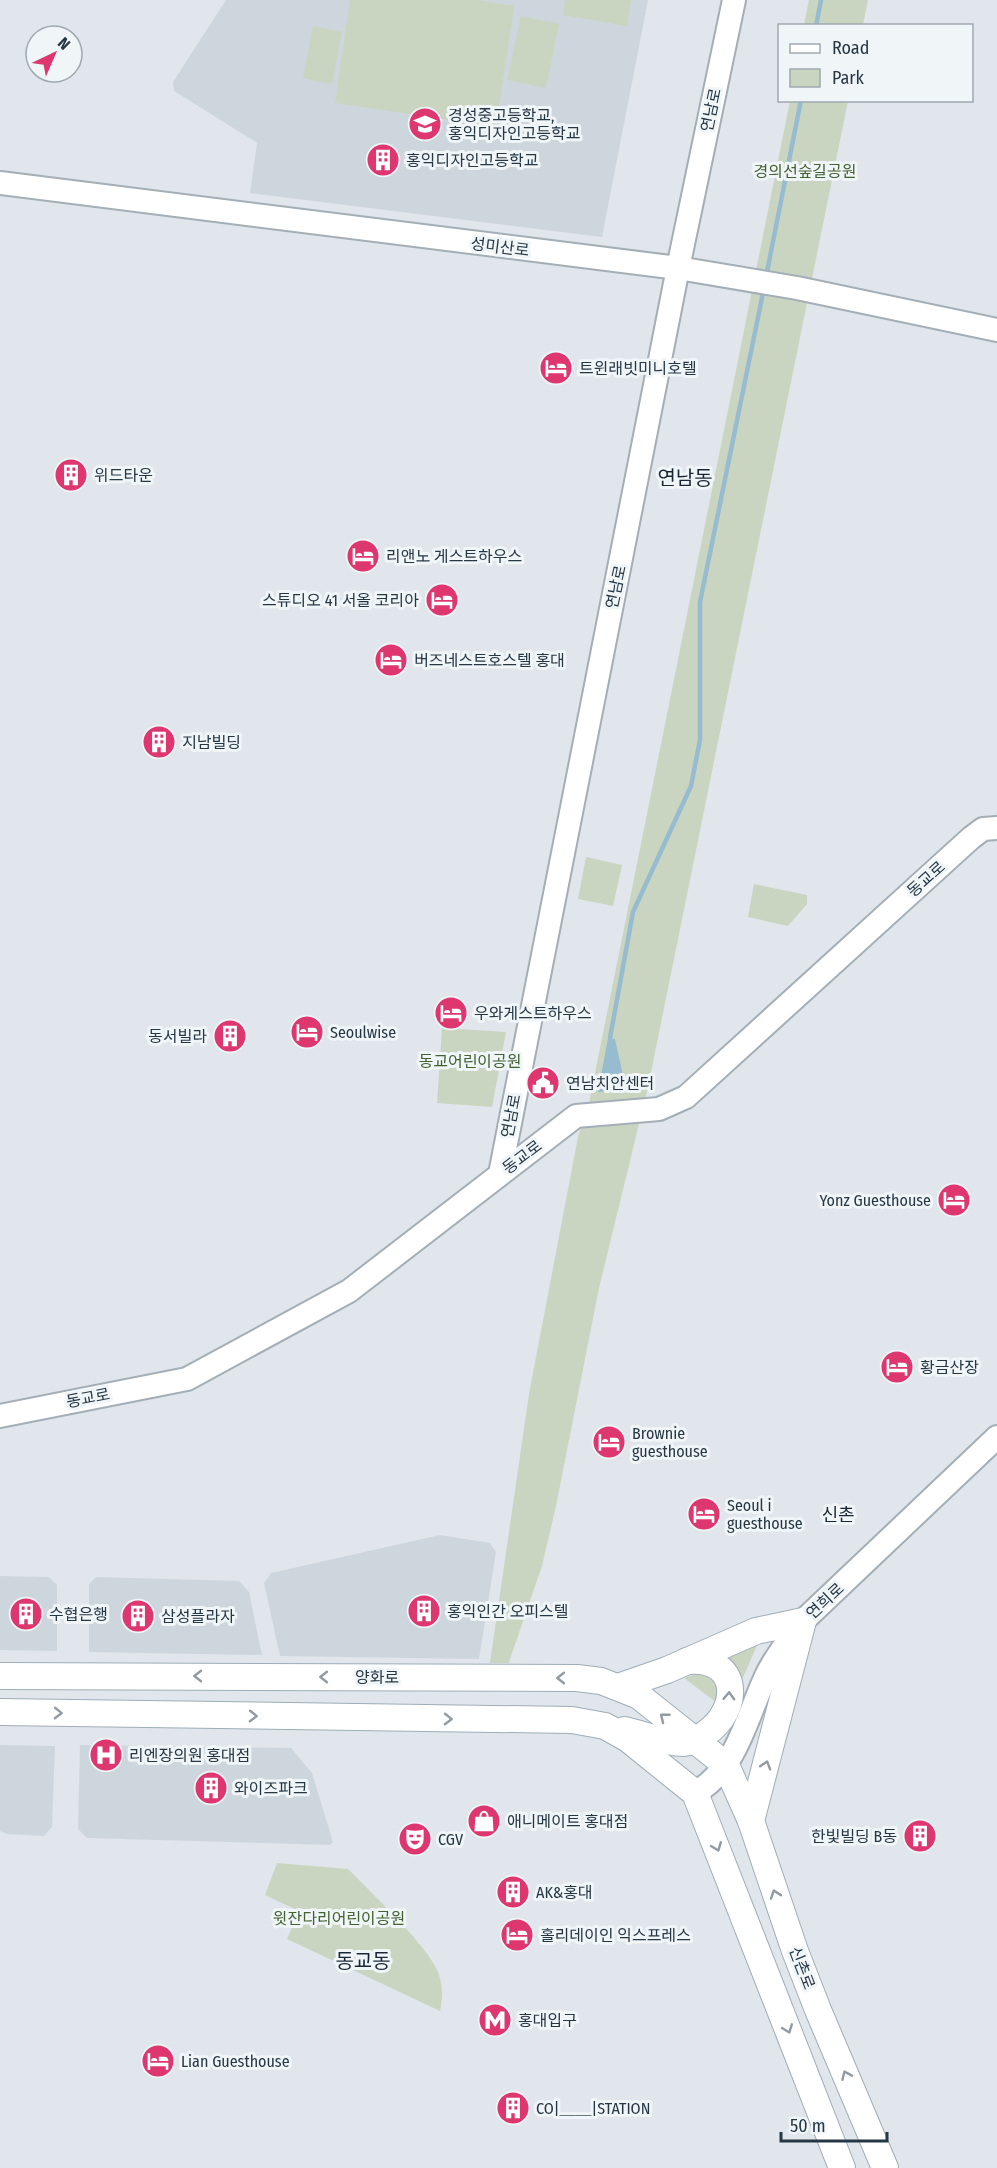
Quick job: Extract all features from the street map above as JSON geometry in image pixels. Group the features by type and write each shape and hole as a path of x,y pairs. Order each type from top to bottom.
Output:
{"main road":[{"path":"618,1687 687,1661 756,1631 803,1622 751,1821"},
{"path":"0,1712 572,1720 685,1743 696,1740 723,1718 731,1693 724,1674 716,1666 698,1660 687,1661"},
{"name":"양화로","path":"0,1676 577,1678 618,1687 639,1696 726,1766"},
{"path":"605,1726 644,1749 695,1793 842,2168"},
{"name":"신촌로","path":"726,1766 751,1821 795,1951 885,2168"}],"street":[{"name":"연남로","path":"500,1174 678,268 734,0"},
{"name":"성미산로","path":"0,183 678,268 806,290 997,330"},
{"name":"동교로","path":"0,1416 187,1379 349,1291 576,1116 659,1108 686,1097 971,838 983,829 997,828"},
{"name":"연희로","path":"695,1793 712,1784 726,1766 779,1651 803,1622 997,1437"}],"shaded area":[{"name":"경성중고등학교, 홍익디자인고등학교","path":"226,0 648,0 602,237 250,193 257,143 174,91 173,82"},
{"path":"440,1535 490,1543 496,1552 479,1659 280,1656 264,1583 271,1573"},
{"name":"수협은행","path":"0,1576 49,1577 57,1585 57,1651 0,1650"},
{"path":"96,1577 239,1581 249,1592 262,1655 89,1652 89,1584"},
{"path":"0,1745 55,1746 52,1827 44,1836 7,1834 0,1831"},
{"path":"80,1745 291,1748 312,1773 333,1842 330,1845 87,1838 78,1829"}],"green space":[{"path":"350,0 476,0 514,6 496,127 335,103"},
{"path":"565,0 631,0 627,26 563,15"},
{"path":"809,0 868,0 863,24 804,24"},
{"path":"521,16 559,24 546,88 507,80"},
{"path":"313,26 342,32 332,84 303,78"},
{"name":"경의선숲길공원","path":"790,102 848,102 648,1087 599,1288 556,1506 542,1566 509,1663 490,1663 529,1394 578,1137 589,1103"},
{"path":"586,857 622,865 613,906 578,899"},
{"path":"754,884 807,895 807,904 788,926 748,917"},
{"name":"동교어린이공원","path":"442,1028 506,1032 492,1107 437,1103"},
{"path":"759,1641 741,1682 720,1654"},
{"path":"699,1673 710,1678 716,1685 721,1706 684,1678"},
{"name":"윗잔다리어린이공원","path":"277,1863 348,1869 409,1932 430,1959 437,1970 441,1985 440,2011 287,1939 299,1911 265,1895"}],"water":[{"path":"608,1038 615,1039 626,1089 598,1092"}],"waterway":[{"path":"816,24 821,0"},
{"path":"766,277 801,102"},
{"path":"610,1038 633,912 691,786 700,740 700,602 764,288"}],"place":[{"name":"경성중고등학교, 홍익디자인고등학교","path":"425,124"},
{"name":"홍익디자인고등학교","path":"383,160"},
{"name":"트윈래빗미니호텔","path":"556,368"},
{"name":"위드타운","path":"71,475"},
{"name":"리앤노 게스트하우스","path":"363,556"},
{"name":"스튜디오 41 서올 코리아","path":"442,600"},
{"name":"버즈네스트호스텔 홍대","path":"391,660"},
{"name":"지남빌딩","path":"159,742"},
{"name":"우와게스트하우스","path":"451,1013"},
{"name":"Seoulwise","path":"307,1032"},
{"name":"동서빌라","path":"230,1036"},
{"name":"연남치안센터","path":"543,1083"},
{"name":"Yonz Guesthouse","path":"954,1200"},
{"name":"황금산장","path":"897,1367"},
{"name":"Brownie guesthouse","path":"609,1442"},
{"name":"Seoul i guesthouse","path":"704,1514"},
{"name":"홍익인간 오피스텔","path":"424,1611"},
{"name":"수협은행","path":"26,1614"},
{"name":"삼성플라자","path":"138,1616"},
{"name":"리엔장의원 홍대점","path":"106,1755"},
{"name":"와이즈파크","path":"211,1788"},
{"name":"애니메이트 홍대점","path":"484,1821"},
{"name":"한빛빌딩 B동","path":"920,1836"},
{"name":"CGV","path":"415,1839"},
{"name":"AK&홍대","path":"513,1892"},
{"name":"홀리데이인 익스프레스","path":"517,1935"},
{"name":"홍대입구","path":"495,2020"},
{"name":"Lian Guesthouse","path":"158,2061"},
{"name":"CO|＿＿|STATION","path":"513,2108"}],"district":[{"name":"연남동","path":"685,478"},
{"name":"신촌","path":"838,1515"},
{"name":"동교동","path":"363,1961"}]}
